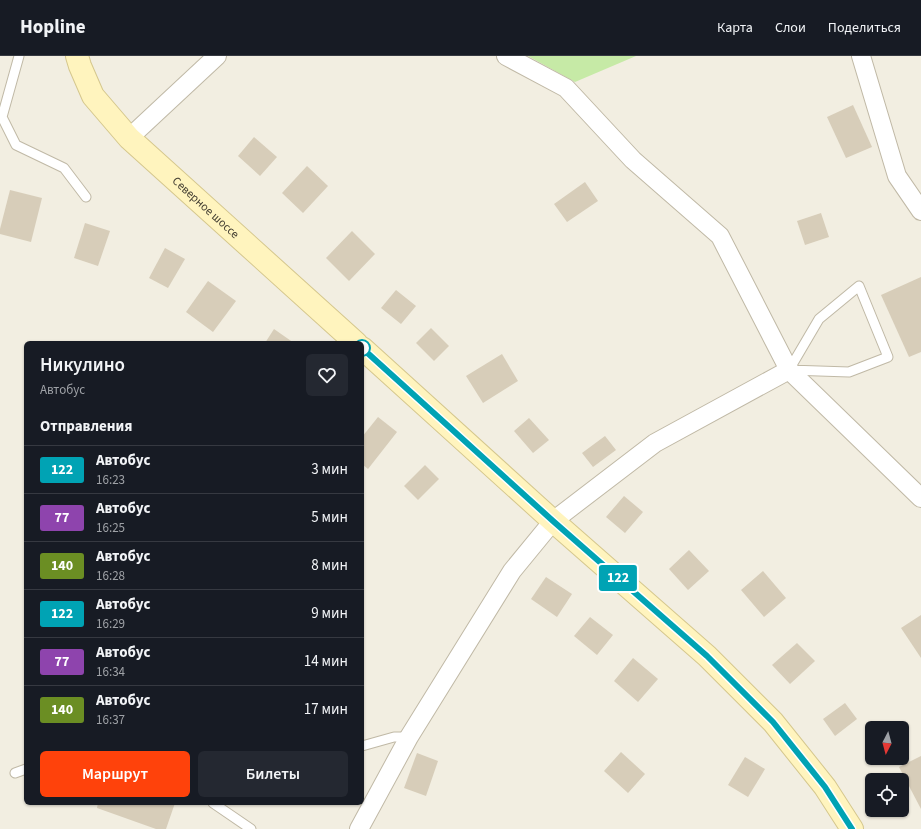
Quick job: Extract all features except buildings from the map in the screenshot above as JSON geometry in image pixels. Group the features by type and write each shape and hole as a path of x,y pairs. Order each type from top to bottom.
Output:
{"main road":[{"name":"Северное шоссе","path":"77,56 93,96 129,138 354,341"},
{"path":"364,350 553,521 707,656 773,722 825,787 852,829"}],"street":[{"path":"129,138 218,56"},
{"path":"506,56 566,88 633,160 720,236 789,370 921,498"},
{"path":"861,56 897,176 921,211"},
{"path":"359,829 410,737 512,571 553,521 655,443 789,370"}],"lane":[{"path":"19,56 1,117 16,145 64,168 86,197"},
{"path":"859,286 888,357 849,372 789,370 819,319 859,286"},
{"path":"364,745 394,737 410,737"},
{"path":"15,773 24,770"},
{"path":"219,805 251,829"}],"green space":[{"path":"528,56 636,56 575,82"}],"bus line":[{"name":"122","path":"364,350 553,521 707,656 773,722 825,787 852,829"}]}
